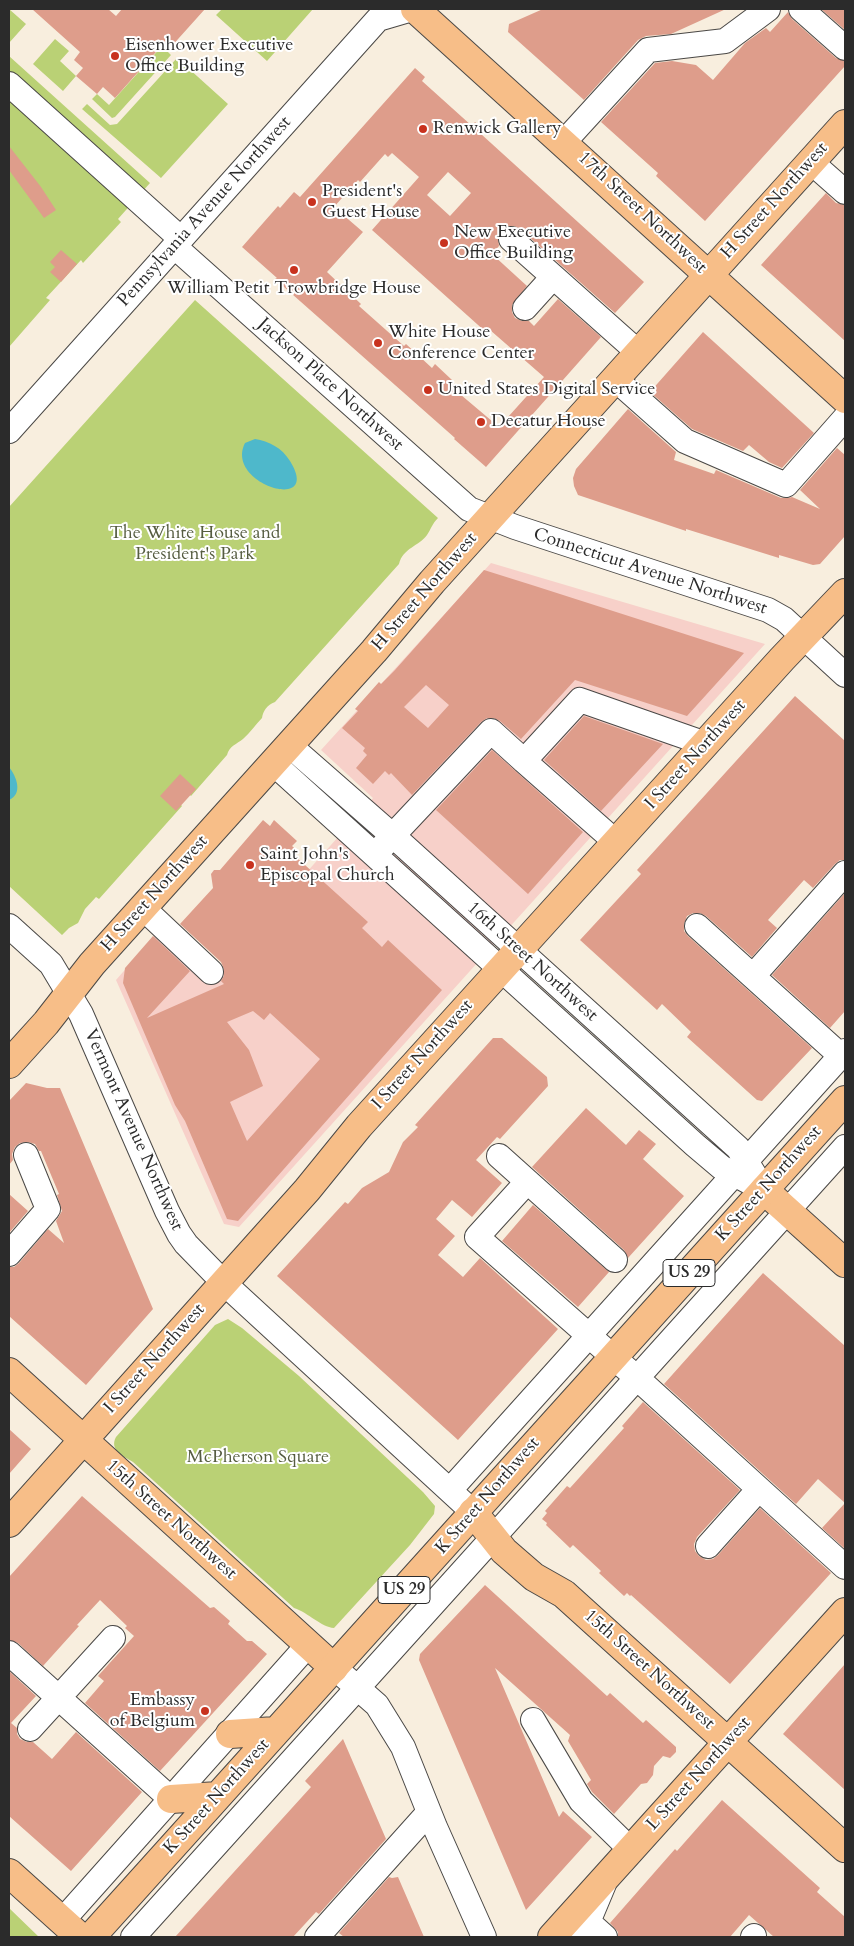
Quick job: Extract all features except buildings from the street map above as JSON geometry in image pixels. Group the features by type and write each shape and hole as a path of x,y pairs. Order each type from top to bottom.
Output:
{"main road":[{"name":"17th Street Northwest","path":"414,9 564,142 845,399"},
{"name":"H Street Northwest","path":"9,1064 70,993 92,964 374,651 432,582 845,124"},
{"name":"I Street Northwest","path":"9,1523 307,1190 360,1126 510,959 782,659 845,593"},
{"path":"841,1108 844,1062"},
{"name":"K Street Northwest","path":"91,1937 613,1356 841,1108"},
{"name":"16th Street Northwest","path":"764,1190 845,1263"},
{"name":"15th Street Northwest","path":"9,1372 334,1668"},
{"name":"15th Street Northwest","path":"474,1512 497,1533 504,1551 534,1577 564,1594 845,1848"},
{"name":"L Street Northwest","path":"552,1937 578,1923 609,1874 733,1746 845,1612"},
{"path":"733,1746 822,1658 845,1617"},
{"path":"230,1734 275,1731"},
{"path":"171,1799 218,1796"},
{"path":"9,1873 71,1929"}],"street":[{"name":"Pennsylvania Avenue Northwest","path":"9,431 378,20 414,9"},
{"path":"564,142 648,50 725,41 768,9"},
{"path":"801,9 845,48"},
{"name":"Jackson Place Northwest","path":"9,84 178,243 468,509 490,518"},
{"path":"811,162 845,192"},
{"path":"511,239 639,353"},
{"path":"525,308 553,277"},
{"path":"615,379 685,441 786,485 845,418"},
{"name":"Connecticut Avenue Northwest","path":"490,518 515,528 768,610 784,619 804,638"},
{"path":"804,638 845,675"},
{"path":"524,761 580,700 706,744"},
{"path":"374,855 491,731 617,843"},
{"name":"16th Street Northwest","path":"281,754 392,836 510,959"},
{"name":"16th Street Northwest","path":"281,754 374,855 510,959 738,1148 740,1168 764,1190"},
{"path":"753,976 845,874"},
{"path":"143,908 211,972"},
{"name":"Vermont Avenue Northwest","path":"9,926 51,964 70,993 179,1234 190,1249 224,1283"},
{"path":"698,926 844,1062"},
{"name":"K Street Northwest","path":"450,1490 740,1168 844,1062"},
{"name":"K Street Northwest","path":"132,1937 845,1147"},
{"path":"9,1254 48,1209 26,1155"},
{"path":"498,1156 615,1260"},
{"path":"528,1182 478,1238 613,1356 845,1567"},
{"name":"15th Street Northwest","path":"224,1283 474,1512"},
{"path":"708,1546 759,1489"},
{"path":"30,1729 112,1638"},
{"name":"K Street Northwest","path":"71,1929 171,1799 308,1646"},
{"path":"9,1653 171,1799"},
{"path":"334,1668 378,1705 403,1748 484,1937"},
{"path":"533,1720 580,1801 631,1850"},
{"path":"317,1937 429,1812"},
{"path":"578,1923 606,1937"}],"shaded area":[{"path":"491,563 765,644 239,1227 224,1224 116,980 158,932 211,979 373,798 321,750"}],"green space":[{"path":"9,9 26,24 9,43"},
{"path":"222,9 313,9 267,61 216,15"},
{"path":"55,39 69,51 60,61 76,76 63,91 33,64"},
{"path":"162,46 171,55 115,117 112,118 92,99 97,94 109,105"},
{"path":"9,56 150,183 118,219 121,222 83,263 81,260 46,298 50,300 9,347"},
{"path":"177,58 228,104 161,178 82,109 87,104 110,125 117,124"},
{"name":"The White House and President's Park","path":"195,300 438,518 424,539 404,554 399,564 275,702 266,708 262,718 248,734 231,747 227,755 191,796 189,794 180,804 182,806 99,899 96,897 85,909 78,923 62,935 9,886 9,507"},
{"name":"McPherson Square","path":"228,1319 242,1328 299,1376 423,1492 435,1506 434,1514 410,1545 334,1628 324,1625 294,1608 133,1462 118,1452 114,1446 116,1437 215,1325"},
{"path":"9,1908 39,1937 9,1937"}],"water":[{"path":"255,439 275,446 287,456 297,477 294,486 285,489 272,487 259,481 248,471 242,458 245,443"},
{"path":"9,767 16,780 17,790 16,794 9,800"}],"place":[{"name":"Eisenhower Executive Office Building","path":"115,56"},
{"name":"Renwick Gallery","path":"423,129"},
{"name":"President's Guest House","path":"312,202"},
{"name":"New Executive Office Building","path":"444,243"},
{"name":"William Petit Trowbridge House","path":"294,270"},
{"name":"White House Conference Center","path":"378,343"},
{"name":"United States Digital Service","path":"428,390"},
{"name":"Decatur House","path":"481,422"},
{"name":"Saint John's Episcopal Church","path":"250,865"},
{"name":"Embassy of Belgium","path":"205,1711"}]}
